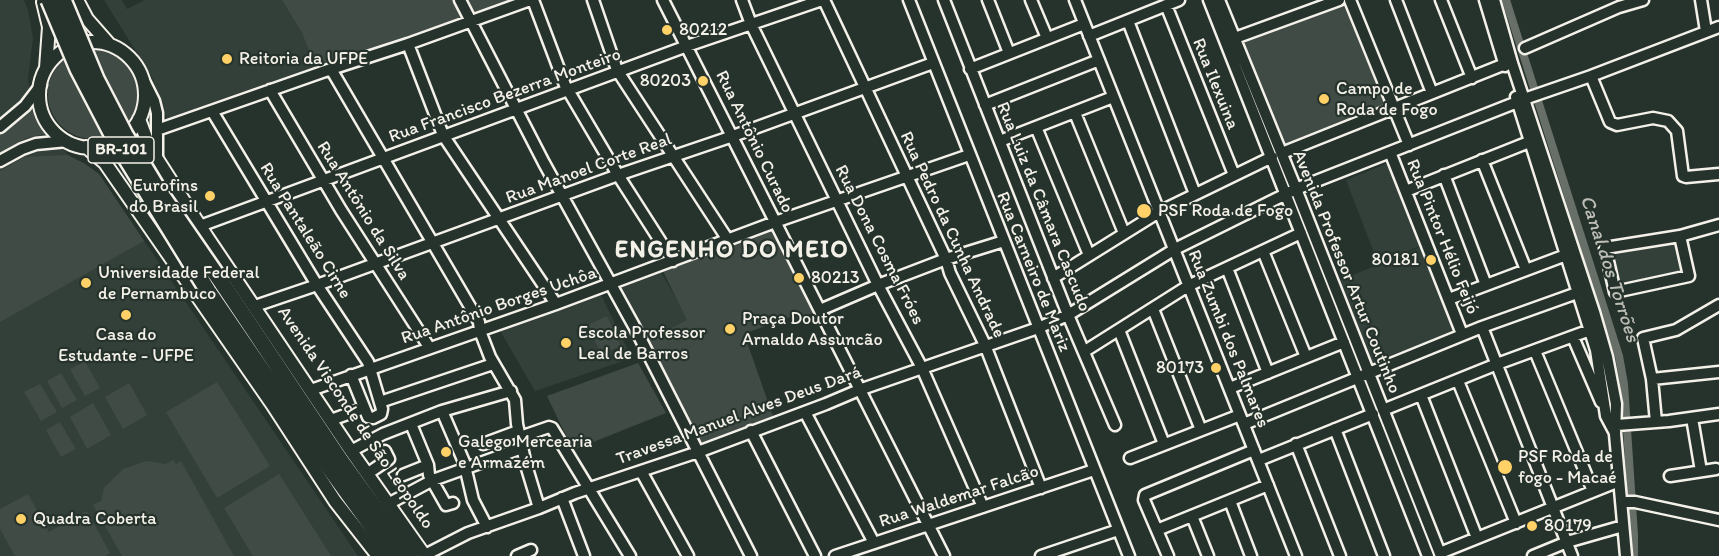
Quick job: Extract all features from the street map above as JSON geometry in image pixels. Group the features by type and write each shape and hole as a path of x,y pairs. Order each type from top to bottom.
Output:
{"highway":[{"name":"BR-101","path":"50,0 78,69 115,140 215,287"},
{"name":"BR-101","path":"63,0 96,79 125,135 215,287 320,455 393,556"},
{"name":"Avenida Visconde de São Leopoldo","path":"215,287 341,460 420,556"}],"main road":[{"path":"42,0 49,27 46,69 41,84 40,107 43,118 57,135 67,141 86,147 103,147 120,141 133,130 143,108 145,92 142,77 129,57 109,44 87,19 77,0"},
{"path":"46,69 57,55 73,45 91,42 109,44"},
{"name":"Avenida Visconde de São Leopoldo","path":"139,119 157,159 200,226 388,504 420,556"},
{"path":"86,147 105,163 272,404 335,501 378,556"}],"street":[{"path":"460,0 562,196 634,326 751,556"},
{"path":"157,130 532,0 563,81 618,176 673,261"},
{"path":"593,0 619,72 728,240"},
{"name":"Rua Antônio Curado","path":"663,0 944,556"},
{"name":"Rua Dona Cosma Fróes","path":"742,0 751,24 878,285 922,368 983,507"},
{"name":"Rua Francisco Bezerra Monteiro","path":"200,226 687,46 823,0"},
{"name":"Rua Pedro da Cunha Andrade","path":"823,0 985,345 1041,488"},
{"name":"Rua Carneiro de Mariz","path":"909,0 1129,556"},
{"name":"Rua Luiz da Câmara Cascudo","path":"944,0 1053,278 1115,425"},
{"path":"988,0 1009,53"},
{"path":"1031,0 1047,38"},
{"name":"Rua Zumbi dos Palmares","path":"1075,0 1296,556"},
{"path":"1089,36 1179,0"},
{"name":"Avenida Professor Artur Coutinho","path":"1209,0 1277,155 1296,189 1428,556"},
{"path":"1235,38 1339,0"},
{"path":"1350,0 1409,145"},
{"path":"1396,0 1432,93"},
{"path":"1441,0 1472,78"},
{"path":"1485,0 1504,64 1528,98 1529,142 1546,187 1590,330 1602,381 1606,416"},
{"path":"1494,0 1512,63 1528,98 1607,357 1622,427 1619,481 1626,556"},
{"path":"1525,48 1619,7 1643,0"},
{"path":"1701,0 1706,31"},
{"name":"Avenida Professor Artur Coutinho","path":"1224,1 1277,155 1285,195 1344,342 1364,376"},
{"name":"Rua Ilexuina","path":"1166,5 1234,175"},
{"path":"1128,21 1195,194"},
{"path":"970,69 1084,24"},
{"name":"Travessa Manuel Alves Deus Dará","path":"420,556 461,536 589,488 698,452 859,390 1038,328 1068,315 1174,249 1296,189 1528,98 1719,27"},
{"path":"408,44 443,135 556,304"},
{"path":"985,105 1099,60"},
{"name":"Rua Manoel Corte Real","path":"255,306 933,63"},
{"path":"1053,278 1160,212 1234,175 1277,155 1504,64"},
{"path":"331,69 479,322 480,331 493,364 511,391 516,404 520,439 539,508"},
{"path":"1591,76 1608,120 1613,125 1653,118 1668,121 1677,131 1682,174 1686,177 1719,174"},
{"path":"142,77 154,101 158,120 157,159"},
{"path":"0,127 25,106 41,84"},
{"name":"Rua Antônio da Silva","path":"270,90 375,264 429,347"},
{"path":"1000,141 1113,97"},
{"name":"Rua Pantaleão Cirne","path":"212,111 317,285 368,362 380,402"},
{"path":"1075,113 1124,233"},
{"path":"1036,128 1089,255"},
{"path":"0,162 36,144 67,141"},
{"path":"1406,191 1529,142"},
{"name":"Rua Pintor Hélio Feijó","path":"1390,152 1462,334"},
{"name":"Rua Antônio Borges Uchôa","path":"311,390 611,285 775,222 969,155"},
{"path":"1482,160 1526,270"},
{"path":"1444,175 1486,285"},
{"path":"1680,236 1689,276 1615,292 1605,248 1680,236 1719,225"},
{"path":"1085,351 1188,286 1301,233"},
{"path":"820,310 946,259 1004,242"},
{"path":"1263,251 1306,357"},
{"path":"1449,299 1566,255"},
{"path":"1227,268 1268,373"},
{"path":"1130,458 1201,430 1242,419 1364,376 1462,334 1577,293"},
{"path":"1656,422 1652,379 1644,338 1676,330 1716,307"},
{"path":"1153,309 1201,430"},
{"path":"1482,327 1572,556"},
{"path":"1119,330 1164,444"},
{"path":"1168,556 1144,496 1148,492 1256,455 1296,444 1497,364 1590,330"},
{"path":"1573,336 1606,416 1622,427 1719,414"},
{"path":"1230,388 1344,342"},
{"path":"1535,351 1593,491"},
{"path":"351,375 370,418 382,412 380,402 493,364"},
{"path":"1652,379 1719,372"},
{"path":"1458,381 1516,523"},
{"path":"351,451 383,434 442,411 511,391"},
{"path":"1421,395 1477,538"},
{"path":"482,400 487,411"},
{"path":"331,420 364,408"},
{"path":"442,411 464,450 471,493 487,527"},
{"path":"805,412 874,543"},
{"name":"Avenida Professor Artur Coutinho","path":"1378,412 1440,555"},
{"path":"1692,418 1701,471"},
{"path":"411,424 433,480 446,505 453,503"},
{"path":"388,504 433,480 466,469 520,439 551,427 630,556"},
{"path":"1335,429 1384,556"},
{"path":"751,431 815,556"},
{"path":"483,444 520,439"},
{"path":"1296,444 1340,556"},
{"path":"367,474 389,459 385,451"},
{"path":"403,475 428,465"},
{"name":"Rua Waldemar Falcão","path":"835,556 1095,470"},
{"path":"1670,476 1716,470"},
{"path":"641,471 688,556"},
{"path":"1440,555 1619,481"},
{"path":"1157,530 1268,485"},
{"path":"562,498 584,556"},
{"path":"1230,501 1251,556"},
{"path":"1622,502 1635,502 1719,520"},
{"path":"1192,516 1208,556"},
{"path":"1533,556 1567,542 1623,526"},
{"path":"1041,556 1118,530"},
{"path":"517,556 531,550"}],"shaded area":[{"name":"Universidade Federal de Pernambuco","path":"0,0 24,0 28,10 33,38 28,78 32,107 36,117 68,155 99,174 358,556 0,556"},
{"name":"Reitoria da UFPE","path":"104,0 122,0 127,9 145,0 282,0 302,33 317,67 167,120 151,75"},
{"path":"282,0 530,0 318,73 302,33"},
{"path":"1349,0 1390,107 1283,149 1241,40"},
{"path":"93,49 110,52 125,62 135,77 138,94 135,111 125,126 110,136 93,139 76,136 61,126 51,111 48,94 51,77 61,62 76,52"},
{"path":"32,107 36,117 49,133 26,138 0,154 0,134 20,120"},
{"path":"68,155 99,174 144,241 0,322 0,171 24,157"},
{"path":"1388,163 1420,246 1378,263 1346,180"},
{"name":"Praça Doutor Arnaldo Assuncão","path":"769,230 773,232 813,313 795,319 790,317 749,332 748,345 774,419 698,445 643,343 687,320 662,269"},
{"path":"1678,240 1686,272 1619,287 1611,255"},
{"path":"1423,246 1458,330 1370,364 1336,282"},
{"path":"660,271 690,321 647,343 618,288"},
{"name":"Escola Professor Leal de Barros","path":"600,293 632,358 535,391 498,327"},
{"path":"607,316 621,346 601,354 588,325"},
{"path":"85,361 100,388 85,396 70,369"},
{"path":"638,363 666,413 573,450 547,396"},
{"path":"61,373 77,400 62,408 47,381"},
{"path":"217,382 270,466 217,498 166,412"},
{"path":"129,383 147,415 123,429 105,397"},
{"path":"40,384 57,412 41,421 24,392"},
{"path":"93,403 111,435 87,449 70,417"},
{"path":"60,422 76,449 61,457 46,430"},
{"path":"173,460 176,464 181,461 234,556 122,556 93,505 101,501 104,488 123,469 146,461 166,464"},
{"path":"279,474 331,556 253,556 224,508"},
{"path":"28,494 49,532 87,511 110,553 105,556 15,556 0,529 0,509"}],"waterway":[{"name":"Canal dos Torrões","path":"1506,0 1619,356 1624,384 1634,556"},
{"path":"1277,159 1289,187"},
{"path":"1293,198 1362,371"},
{"path":"1366,381 1435,556"}],"place":[{"name":"80212","path":"667,30"},
{"name":"Reitoria da UFPE","path":"227,59"},
{"name":"80203","path":"703,81"},
{"name":"Campo de Roda de Fogo","path":"1324,99"},
{"name":"Eurofins do Brasil","path":"210,196"},
{"name":"PSF Roda de Fogo","path":"1144,211"},
{"name":"80181","path":"1431,260"},
{"name":"80213","path":"799,278"},
{"name":"Universidade Federal de Pernambuco","path":"86,283"},
{"name":"Casa do Estudante - UFPE","path":"126,315"},
{"name":"Praça Doutor Arnaldo Assuncão","path":"730,329"},
{"name":"Escola Professor Leal de Barros","path":"566,343"},
{"name":"80173","path":"1216,368"},
{"name":"Galego Mercearia e Armazém","path":"446,452"},
{"name":"PSF Roda de fogo - Macaé","path":"1505,467"},
{"name":"Quadra Coberta","path":"21,519"},
{"name":"80179","path":"1532,526"}],"district":[{"name":"ENGENHO DO MEIO","path":"732,251"}]}
